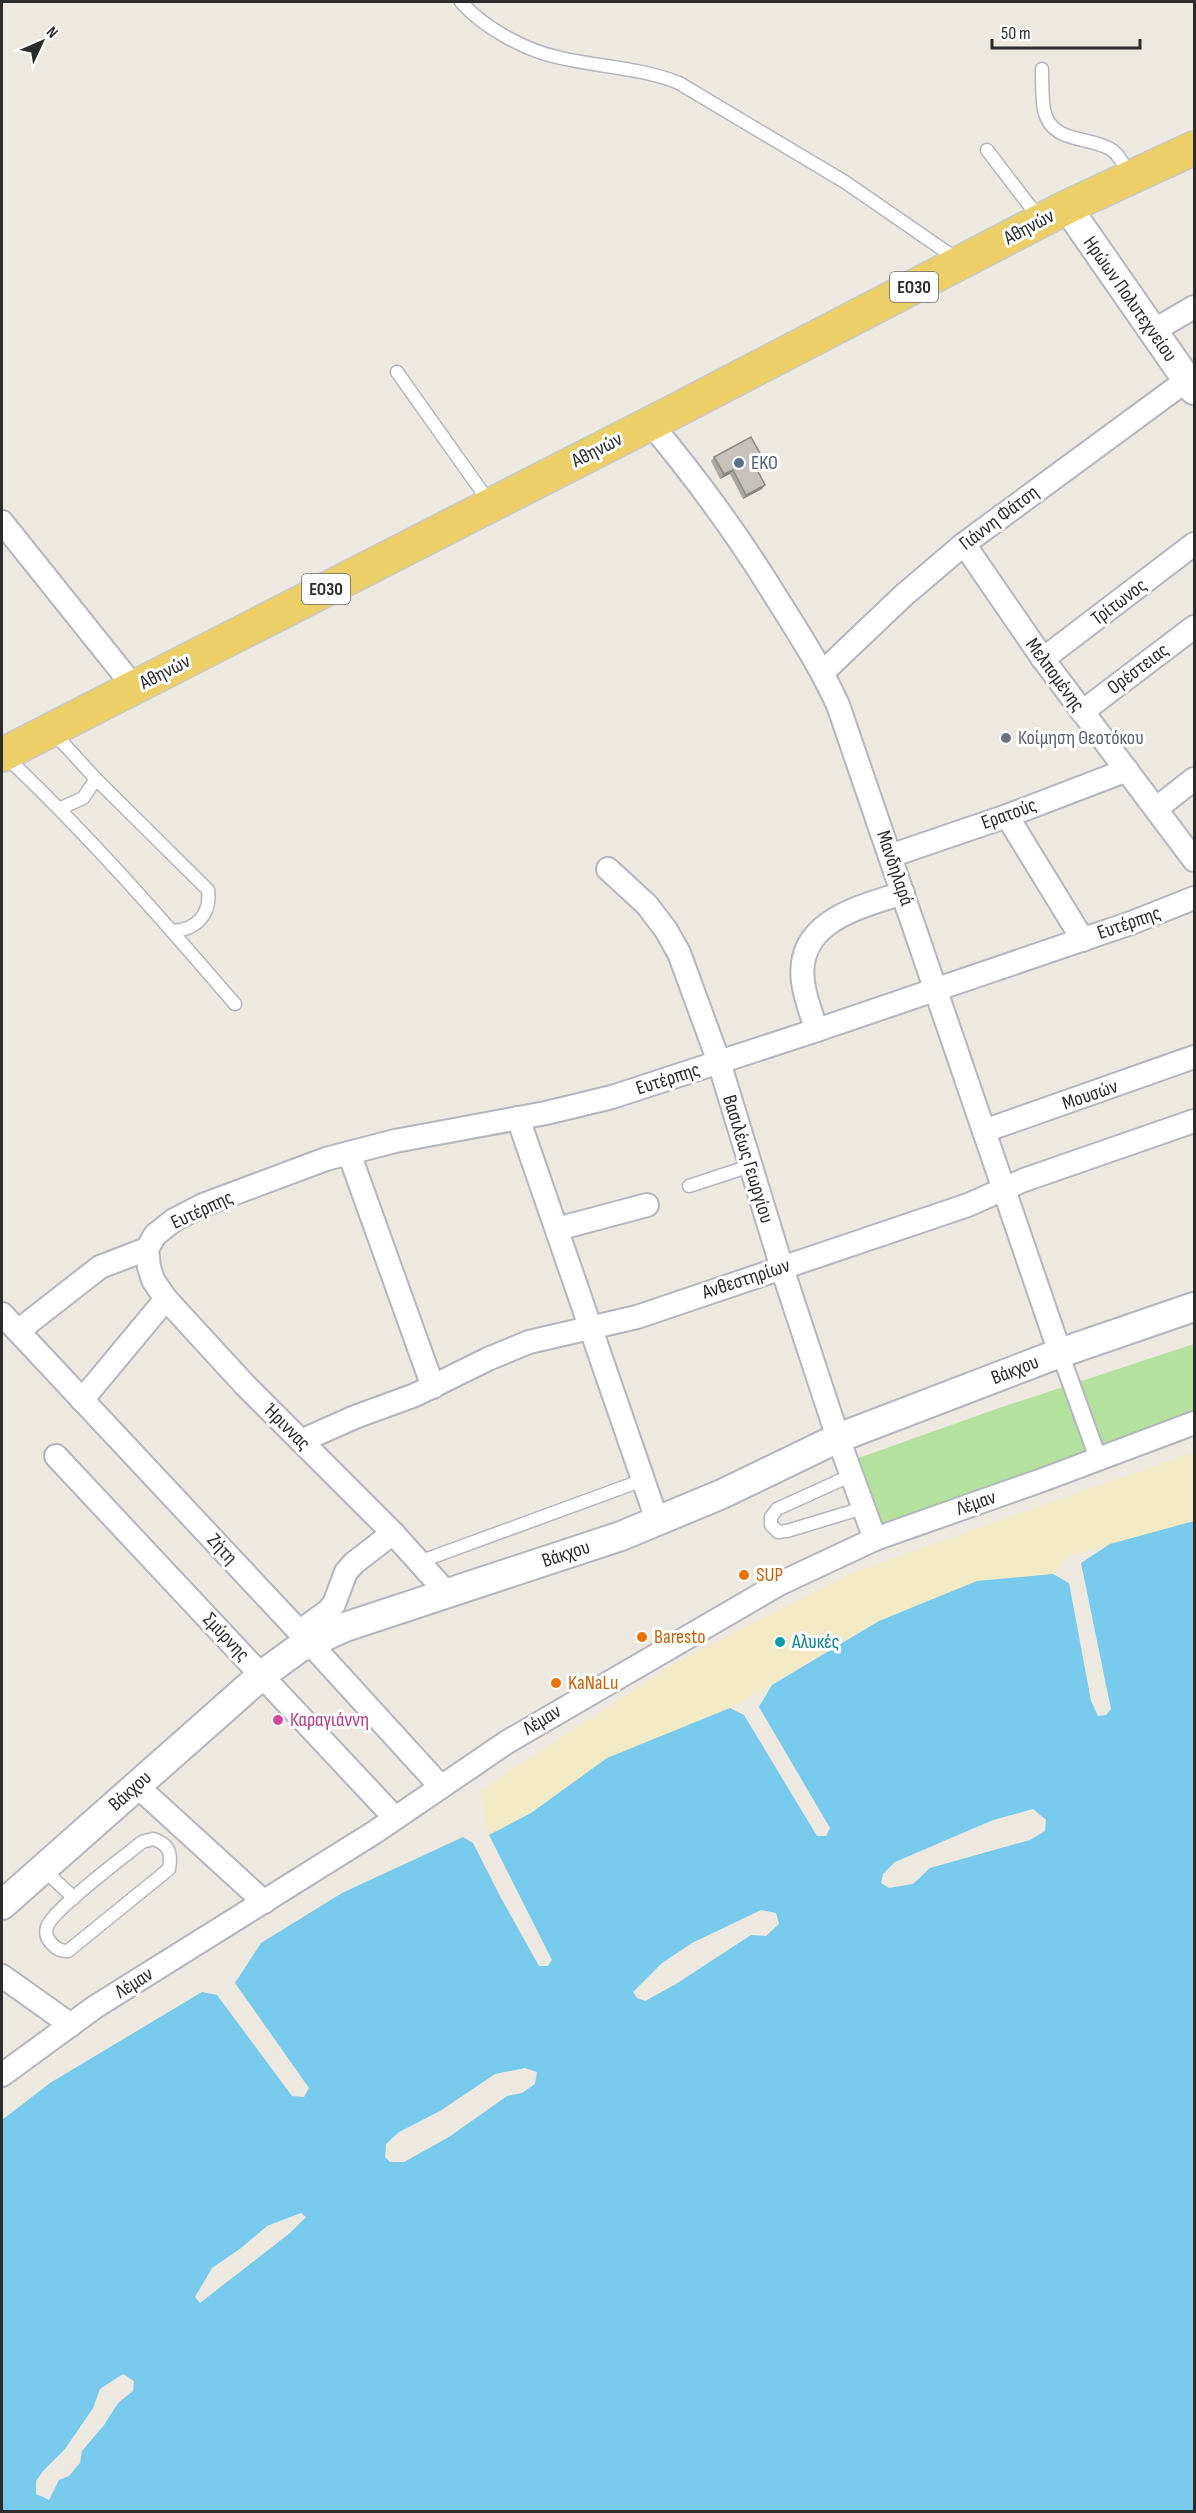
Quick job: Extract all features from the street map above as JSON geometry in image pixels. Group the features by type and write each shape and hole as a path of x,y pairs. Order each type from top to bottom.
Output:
{"main road":[{"name":"Αθηνών","path":"3,754 1054,214 1194,148"}],"street":[{"name":"Ηρώων Πολυτεχνείου","path":"1054,214 1153,331 1191,385"},
{"path":"1153,331 1194,307"},
{"name":"Γιάννη Φάτση","path":"823,672 904,595 964,544 1191,385"},
{"name":"Μανδηλαρά","path":"650,423 720,511 823,672 845,722 1060,1353"},
{"path":"2,522 134,687"},
{"name":"Μελπομένης","path":"964,544 1043,659 1194,860"},
{"name":"Τρίτωνος","path":"1043,659 1194,544"},
{"name":"Ορέστειας","path":"1082,712 1194,627"},
{"name":"Ερατούς","path":"890,856 1007,816 1127,770"},
{"path":"1157,808 1194,779"},
{"path":"1007,816 1083,940"},
{"name":"Βασιλέως Γεωργίου","path":"608,869 647,905 675,944 719,1062 782,1268 838,1438 875,1539"},
{"path":"817,1030 802,981 802,969 811,943 831,921 847,911 903,893"},
{"name":"Ευτέρπης","path":"147,1249 151,1240 162,1229 203,1205 310,1165 421,1136 518,1118 612,1096 817,1030 1083,940 1194,898"},
{"name":"Μουσών","path":"984,1131 1194,1057"},
{"path":"518,1118 657,1520"},
{"name":"Ανθεστηρίων","path":"301,1440 432,1387 488,1359 529,1342 637,1317 968,1204 1004,1188 1194,1121"},
{"path":"349,1154 432,1387"},
{"path":"557,1229 647,1205"},
{"path":"18,1331 100,1267 147,1249"},
{"name":"Ήριννας","path":"147,1249 150,1274 166,1299 245,1384 393,1533 447,1593"},
{"path":"82,1400 166,1299"},
{"name":"Βάκχου","path":"2,1905 304,1637 345,1627 621,1536 722,1494 838,1438 1060,1353 1194,1307"},
{"name":"Ζήτη","path":"2,1314 441,1787"},
{"path":"1060,1353 1098,1458"},
{"name":"Λέμαν","path":"2,2075 138,1980 395,1818 507,1742 779,1584 875,1539 1194,1423"},
{"name":"Σμύρνης","path":"56,1456 395,1818"},
{"path":"304,1637 334,1604 346,1572 354,1563 393,1533"},
{"path":"136,1785 264,1902"},
{"path":"2,1976 71,2025"}],"lane":[{"path":"461,2 483,23 509,38 559,58 659,75 679,83 845,182 961,262"},
{"path":"1042,69 1045,112 1052,125 1062,135 1093,141 1113,151 1122,160 1131,178"},
{"path":"987,150 1054,214"},
{"path":"397,372 491,505"},
{"path":"51,730 208,890 209,905 202,918 189,928 172,931"},
{"path":"3,754 61,808 235,1004"},
{"path":"61,808 83,798 96,778"},
{"path":"689,1186 750,1166"},
{"path":"852,1475 777,1509 771,1517 771,1525 778,1532 788,1531 863,1508"},
{"path":"419,1562 643,1480"},
{"path":"153,1839 168,1848 171,1857 169,1869 68,1951 60,1951 51,1943 46,1934 47,1925 74,1898 142,1842 153,1839"},
{"path":"43,1869 74,1898"}],"green space":[{"path":"1194,1344 1194,1416 877,1532 853,1460 999,1408"}],"sand":[{"name":"Αλυκές","path":"1194,1452 1194,1521 1068,1556 1053,1574 977,1581 879,1621 730,1708 607,1758 531,1813 489,1835 480,1791 675,1663 854,1572"}],"water":[{"path":"1194,1521 1194,2511 2,2512 2,2120 50,2083 202,1992 217,1995 292,2096 304,2097 309,2088 235,1983 261,1943 342,1893 463,1837 473,1843 539,1966 548,1966 552,1960 489,1835 531,1813 607,1758 730,1708 744,1715 817,1836 826,1836 830,1828 759,1707 772,1685 879,1621 977,1581 1053,1574 1069,1583 1091,1701 1098,1716 1106,1715 1111,1709 1081,1563 1110,1544"}],"pier":[{"path":"1033,1809 1046,1820 1045,1831 1030,1840 930,1868 913,1884 889,1888 881,1883 883,1874 895,1862 993,1820"},
{"path":"761,1910 776,1913 779,1924 766,1936 751,1935 676,1984 645,2001 637,1998 633,1992 662,1963 692,1943"},
{"path":"525,2068 537,2072 535,2084 522,2093 507,2096 449,2137 404,2162 390,2162 385,2157 386,2144 399,2132 440,2111 495,2074"},
{"path":"301,2213 306,2217 290,2233 200,2303 195,2297 212,2268 267,2226"},
{"path":"123,2374 134,2381 133,2391 118,2403 104,2425 82,2451 80,2463 69,2476 59,2480 49,2500 36,2494 36,2481 65,2449 93,2408 100,2389"}],"building":[{"path":"751,437 761,455 752,460 765,485 746,495 733,470 724,474 714,457"}],"place":[{"name":"EKO","path":"739,463"},
{"name":"Κοίμηση Θεοτόκου","path":"1006,738"},
{"name":"SUP","path":"744,1575"},
{"name":"Baresto","path":"642,1637"},
{"name":"Αλυκές","path":"780,1642"},
{"name":"KaNaLu","path":"556,1683"},
{"name":"Καραγιάννη","path":"278,1720"}]}
